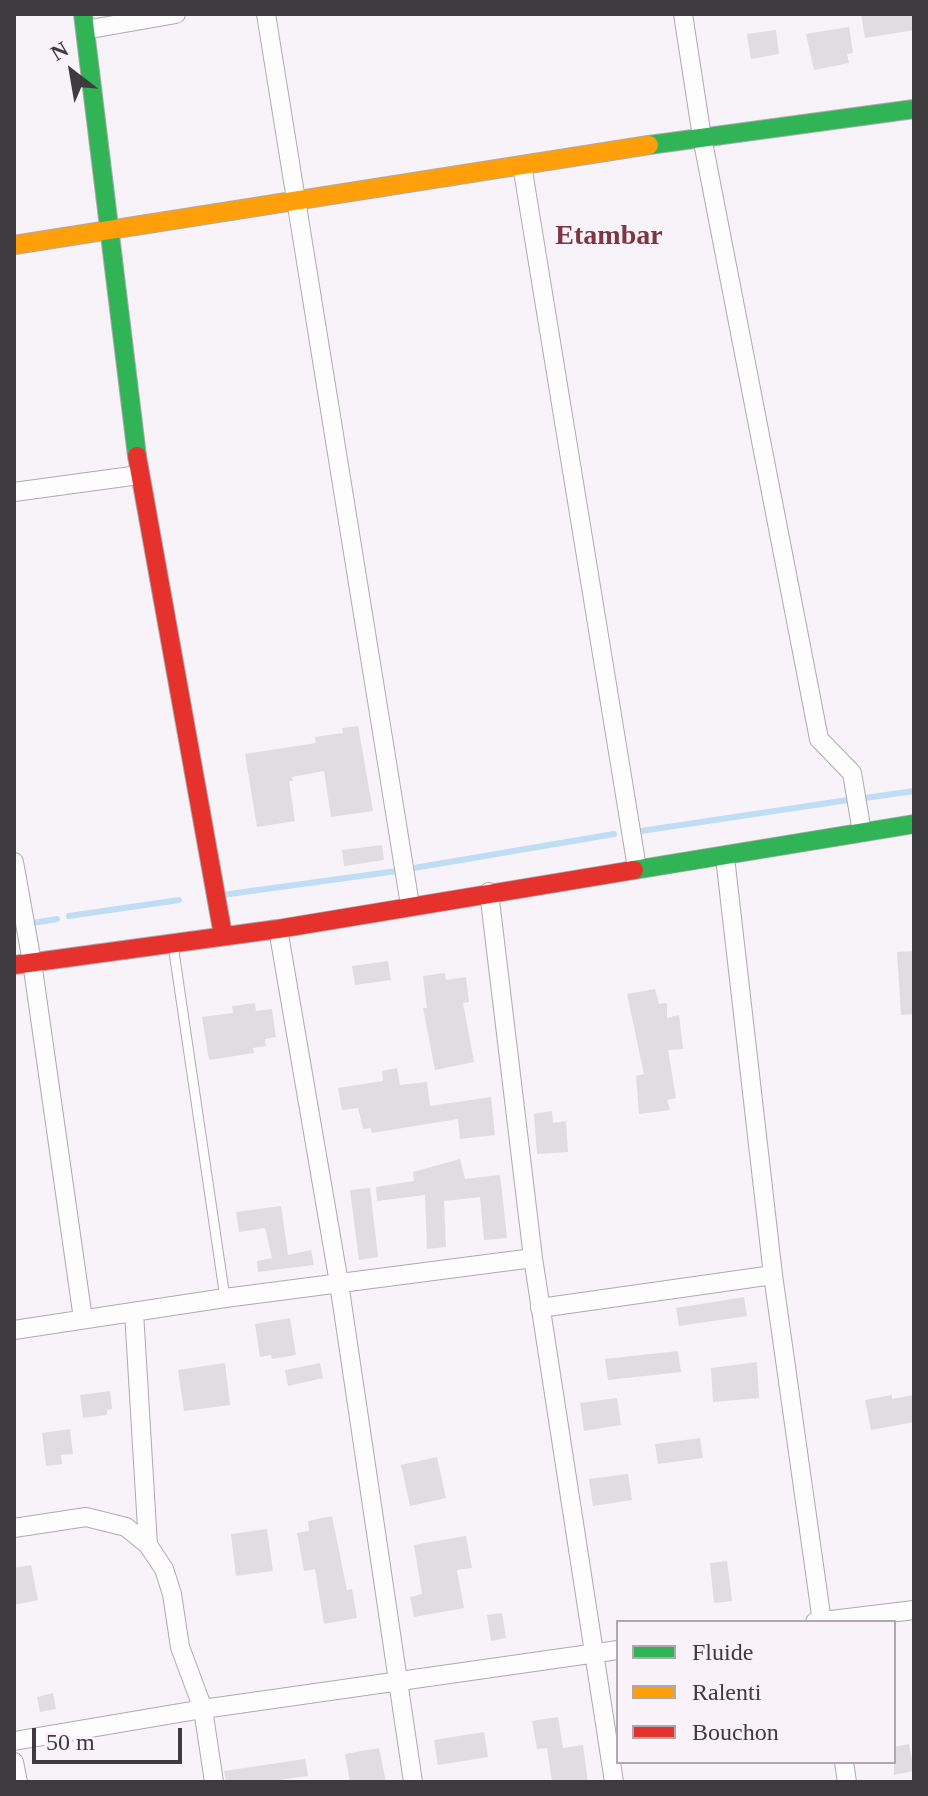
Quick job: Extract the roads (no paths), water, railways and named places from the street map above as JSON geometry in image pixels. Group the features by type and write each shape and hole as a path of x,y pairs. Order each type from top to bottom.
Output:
{"street":[{"path":"176,14 84,22 139,475 223,935"},
{"path":"266,14 410,905"},
{"path":"683,14 702,137 819,739 852,773 862,832"},
{"path":"14,245 702,137 914,109"},
{"path":"522,165 637,868"},
{"path":"14,492 139,475"},
{"path":"23,964 278,929 914,824"},
{"path":"725,857 773,1275 822,1620"},
{"path":"14,862 23,964 83,1319"},
{"path":"489,892 540,1308 614,1782"},
{"path":"278,929 339,1283 413,1782"},
{"path":"14,1330 225,1298 533,1258"},
{"path":"540,1308 773,1275"},
{"path":"134,1312 148,1545"},
{"path":"14,1528 86,1517 126,1527 148,1545 164,1569 172,1594 180,1647 203,1709 214,1782"},
{"path":"837,1620 914,1610"},
{"path":"14,1741 203,1709 616,1650"},
{"path":"14,1762 18,1782"}],"lane":[{"path":"173,944 225,1298"}],"waterway":[{"path":"865,798 914,791"},
{"path":"641,831 848,800"},
{"path":"414,868 614,834"},
{"path":"222,895 397,871"},
{"path":"69,916 179,900"},
{"path":"14,926 57,919"}],"district":[{"name":"Etambar","path":"609,237"}]}
